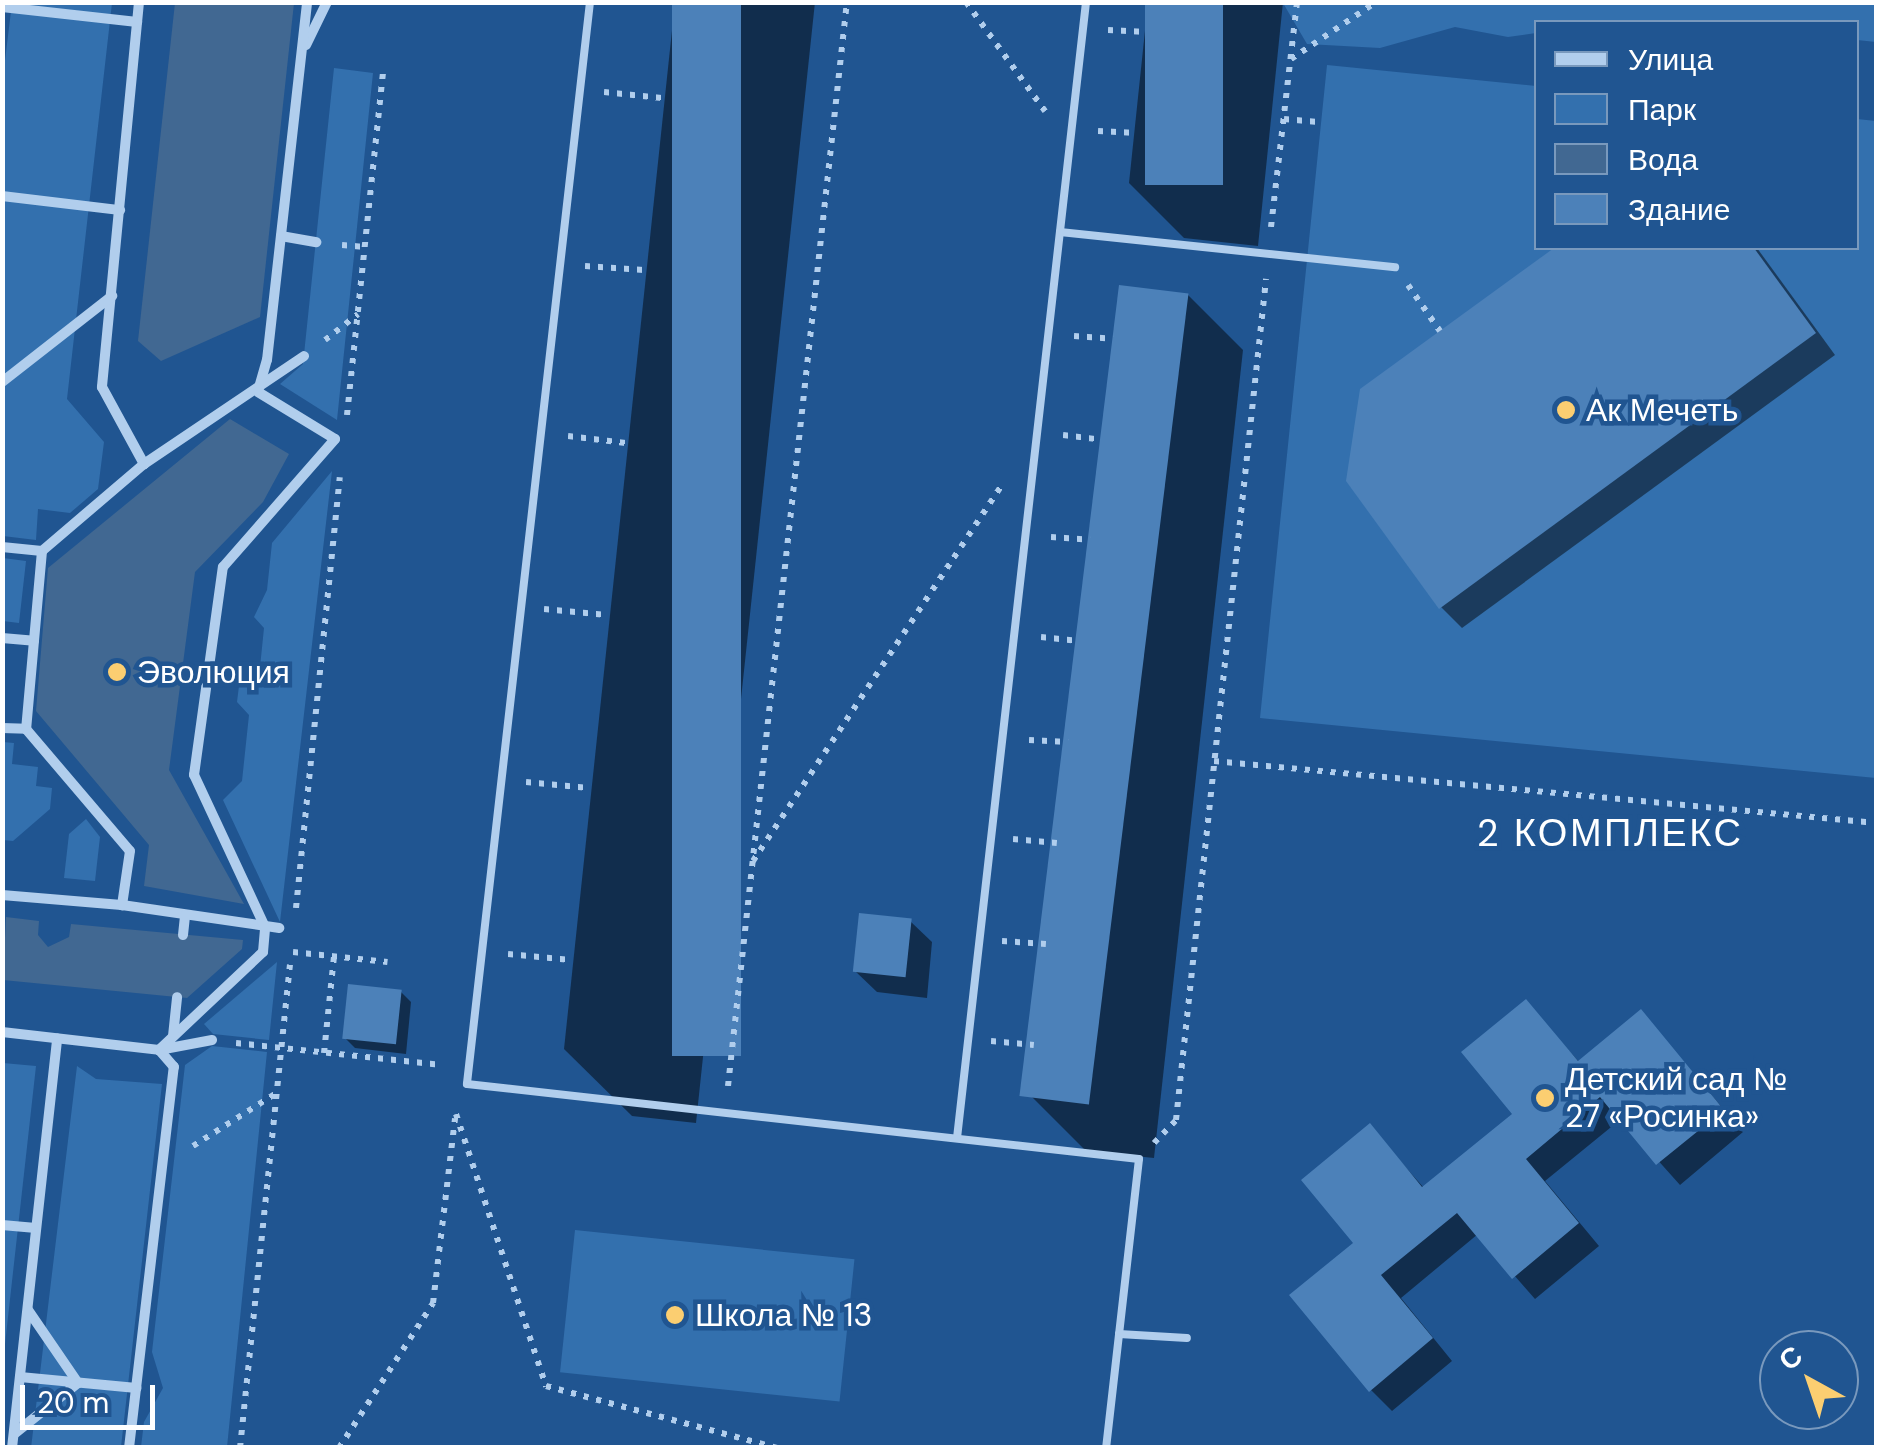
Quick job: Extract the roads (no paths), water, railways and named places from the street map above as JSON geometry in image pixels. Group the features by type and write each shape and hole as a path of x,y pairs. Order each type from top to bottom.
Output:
{"street":[{"path":"139,2 102,387 144,464"},
{"path":"258,392 268,360 307,2"},
{"path":"301,55 327,2"},
{"path":"2,7 138,22"},
{"path":"2,196 120,210"},
{"path":"281,236 316,242"},
{"path":"2,382 112,296"},
{"path":"26,730 42,551 144,464 258,392 304,356"},
{"path":"258,392 335,439 223,568 220,586 194,775 265,927 263,952"},
{"path":"2,547 42,551"},
{"path":"2,638 34,640"},
{"path":"2,728 26,730 130,851 122,905"},
{"path":"2,895 122,905 280,928"},
{"path":"183,934 185,915"},
{"path":"159,1050 263,952 277,951"},
{"path":"173,1037 176,997"},
{"path":"2,1032 159,1050 212,1040"},
{"path":"12,1448 57,1038"},
{"path":"129,1448 174,1067 159,1050"},
{"path":"2,1225 36,1228"},
{"path":"28,1310 78,1382"},
{"path":"20,1376 136,1388"},
{"path":"14,1434 78,1382"}],"lane":[{"path":"590,2 467,1084 1139,1158 1106,1448"},
{"path":"957,1138 1086,2"},
{"path":"1060,232 1396,268"},
{"path":"1119,1334 1186,1338"}],"water":[{"path":"175,3 294,3 260,317 161,361 138,341"},
{"path":"230,419 289,454 263,502 195,572 169,770 244,904 144,886 149,845 36,711 48,568"},
{"path":"6,917 39,921 38,935 48,947 69,937 71,924 243,940 242,949 187,998 3,980"}],"place":[{"name":"Ак Мечеть","path":"1566,410"},
{"name":"Эволюция","path":"117,672"},
{"name":"Детский сад № 27 «Росинка»","path":"1545,1098"},
{"name":"Школа № 13","path":"675,1315"}],"district":[{"name":"2 КОМПЛЕКС","path":"1610,834"}]}
